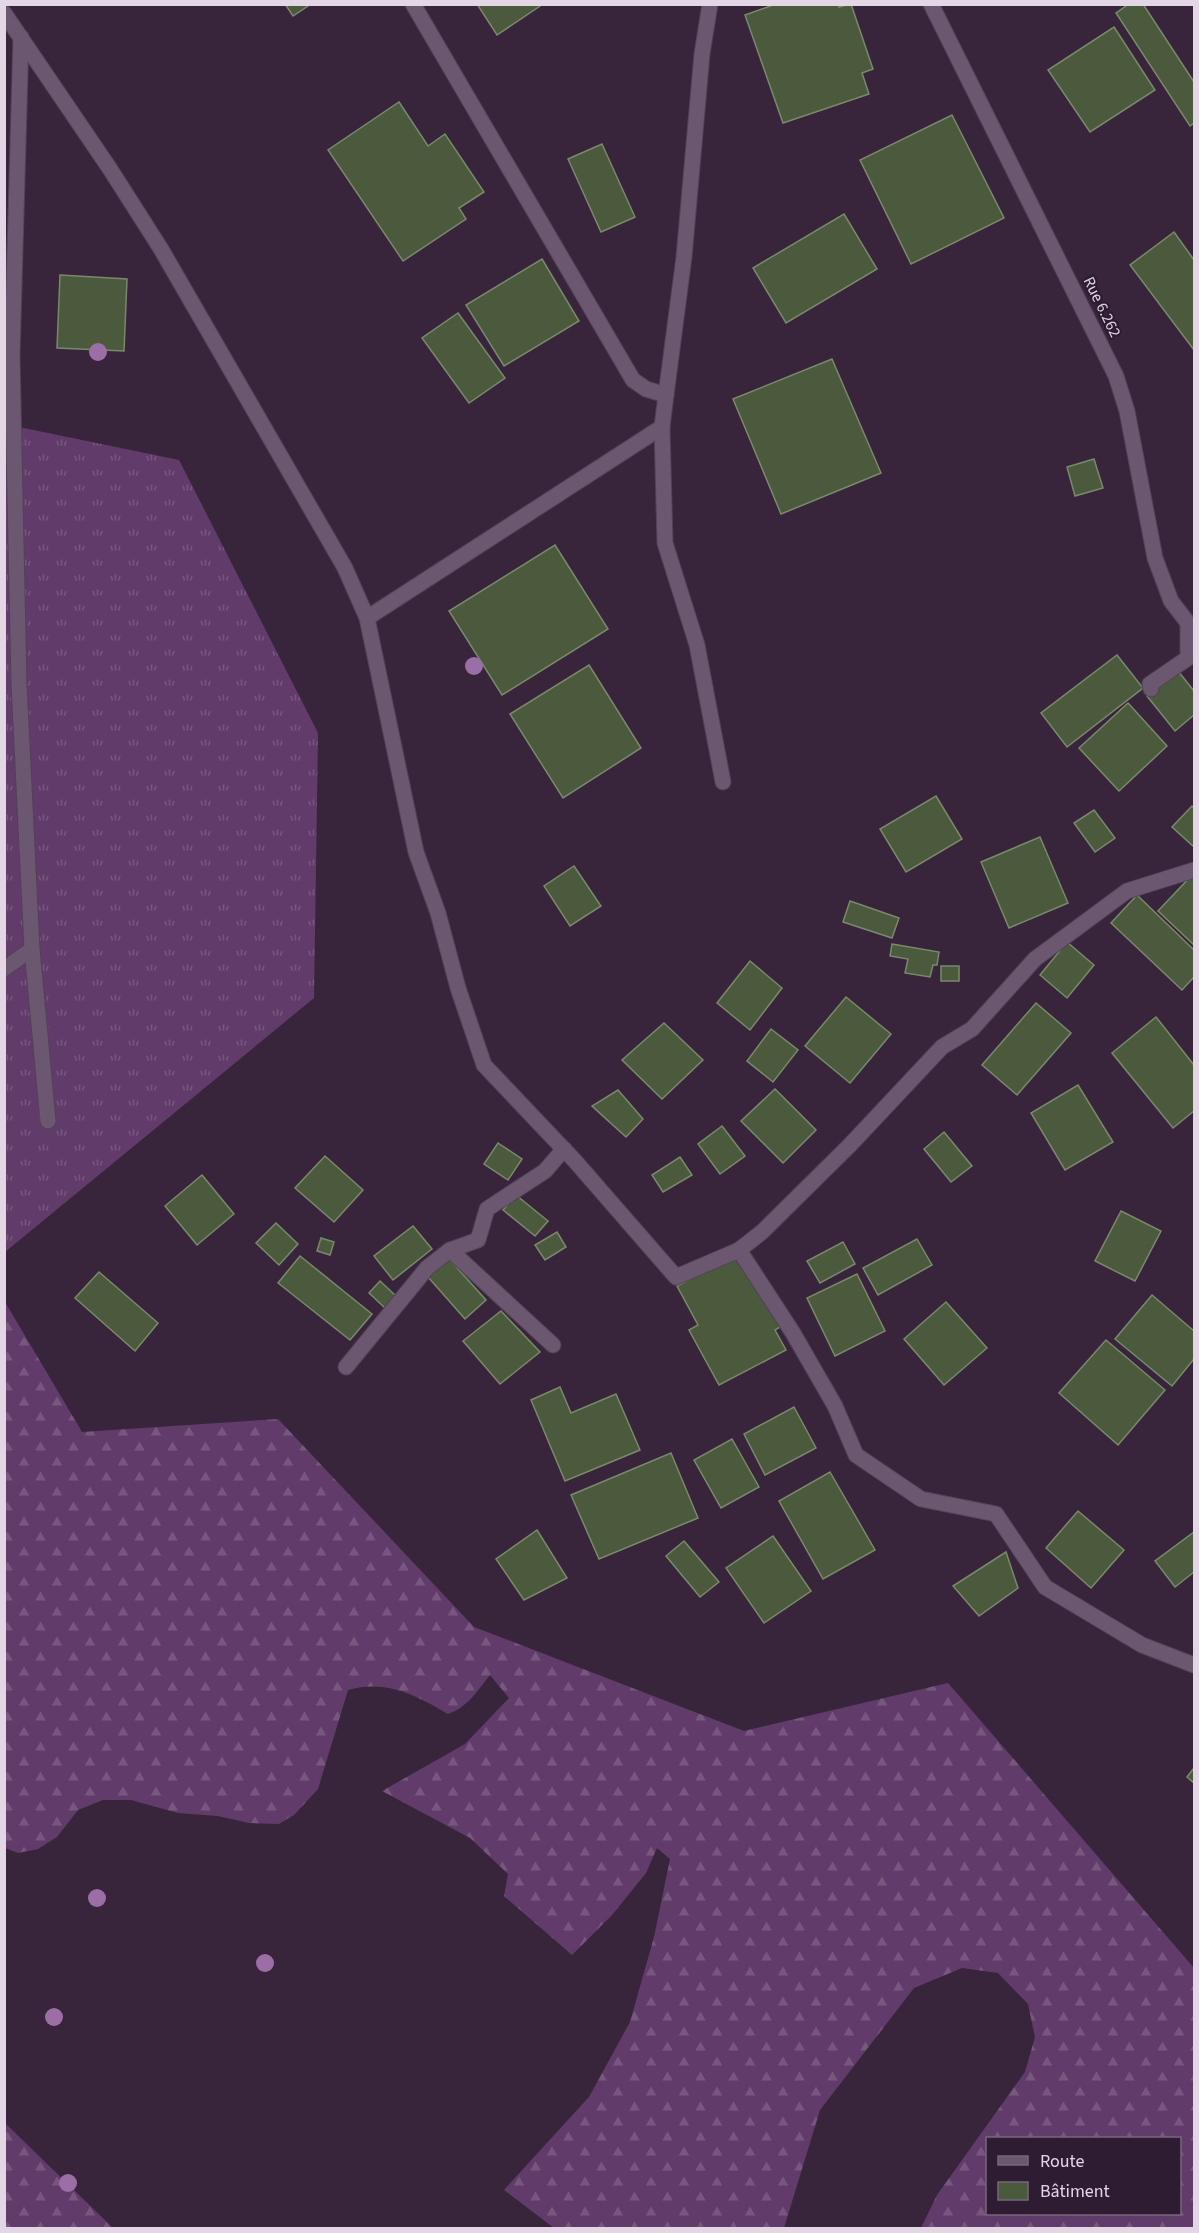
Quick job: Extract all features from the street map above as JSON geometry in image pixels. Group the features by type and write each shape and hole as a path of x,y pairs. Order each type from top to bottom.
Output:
{"street":[{"path":"413,4 633,380 646,389 666,395"},
{"path":"710,4 702,54 684,257 662,427 665,543 697,645 723,782"},
{"name":"Rue 6.262","path":"931,4 1116,376 1127,411 1155,558 1171,601 1188,623 1194,639"},
{"path":"4,13 110,169 161,249 345,568 367,618 416,852 438,913 458,988 484,1065 564,1149 676,1277 739,1250 762,1232 842,1153 942,1047 972,1029 1035,958 1127,891 1194,870"},
{"path":"21,37 12,356 19,684 32,949 48,1121"},
{"path":"367,618 662,427"},
{"path":"1151,689 1150,684 1188,658 1188,623"},
{"path":"4,969 32,949"},
{"path":"346,1367 427,1268 450,1250 478,1240 487,1209 545,1171 564,1149"},
{"path":"450,1250 553,1345"},
{"path":"739,1250 793,1333 835,1406 856,1455 921,1499 996,1514 1045,1587 1142,1645 1194,1665"}],"green space":[{"path":"4,412 14,426 179,460 318,733 314,998 5,1252"},
{"path":"5,1302 82,1432 278,1419 474,1627 744,1731 948,1683 1194,1968 1194,2228 921,2228 937,2195 1025,2072 1035,2037 1028,2004 998,1973 962,1968 914,1988 820,2110 784,2228 554,2228 504,2190 589,2097 630,2022 654,1937 670,1859 657,1848 646,1873 612,1915 572,1955 504,1896 508,1874 470,1838 382,1791 465,1744 509,1698 490,1675 467,1703 448,1714 412,1695 388,1688 375,1686 348,1690 318,1789 294,1815 279,1824 249,1823 218,1816 178,1813 131,1800 103,1800 78,1810 57,1837 38,1849 18,1853 5,1848"},
{"path":"5,2123 113,2228 5,2228"}],"building":[{"path":"285,4 311,4 293,16"},
{"path":"477,4 543,4 497,35"},
{"path":"776,4 838,4 839,7 851,4 873,69 862,73 869,94 783,123 745,15"},
{"path":"1129,4 1143,4 1194,82 1194,123 1190,126 1116,13"},
{"path":"1114,27 1155,90 1090,132 1048,70"},
{"path":"399,102 428,146 445,134 484,192 459,208 466,219 403,261 328,150"},
{"path":"952,115 1004,218 911,264 860,160"},
{"path":"602,144 635,217 601,232 568,159"},
{"path":"844,214 877,269 786,323 753,268"},
{"path":"1174,232 1194,260 1194,350 1130,265"},
{"path":"542,259 579,321 504,366 466,305"},
{"path":"60,275 127,279 124,351 57,348"},
{"path":"458,313 505,378 469,403 422,338"},
{"path":"832,359 881,473 781,514 733,399"},
{"path":"1094,459 1103,488 1075,496 1067,467"},
{"path":"555,545 608,629 502,695 449,611"},
{"path":"1117,655 1143,688 1067,747 1041,713"},
{"path":"589,665 641,748 563,798 510,714"},
{"path":"1178,671 1194,691 1194,715 1175,731 1147,696"},
{"path":"1128,703 1167,746 1119,791 1079,748"},
{"path":"936,796 962,839 906,872 880,829"},
{"path":"1192,806 1194,808 1194,847 1172,827"},
{"path":"1094,810 1115,838 1095,852 1074,823"},
{"path":"1040,837 1068,903 1009,928 981,862"},
{"path":"574,866 601,906 570,926 544,886"},
{"path":"1194,873 1194,945 1158,911"},
{"path":"1137,895 1194,950 1194,977 1182,990 1111,923"},
{"path":"850,901 899,918 892,938 843,922"},
{"path":"1067,942 1094,965 1067,998 1040,975"},
{"path":"892,944 939,952 937,965 933,965 930,977 905,973 908,959 890,956"},
{"path":"750,961 782,988 750,1030 717,1003"},
{"path":"941,966 959,966 959,981 941,981"},
{"path":"846,997 891,1034 850,1083 805,1046"},
{"path":"1036,1003 1071,1033 1017,1095 982,1065"},
{"path":"1156,1017 1194,1065 1194,1111 1173,1128 1112,1053"},
{"path":"664,1023 703,1060 662,1099 622,1060"},
{"path":"771,1029 798,1050 773,1082 747,1061"},
{"path":"1078,1085 1113,1142 1065,1170 1031,1113"},
{"path":"775,1089 816,1130 783,1163 741,1121"},
{"path":"618,1090 643,1119 626,1137 592,1106"},
{"path":"722,1126 745,1156 720,1174 698,1144"},
{"path":"944,1132 972,1166 951,1182 924,1149"},
{"path":"498,1143 522,1159 508,1180 484,1164"},
{"path":"325,1156 363,1190 334,1222 295,1188"},
{"path":"680,1157 692,1175 663,1192 652,1175"},
{"path":"202,1175 234,1214 197,1245 165,1206"},
{"path":"516,1195 548,1221 535,1236 503,1210"},
{"path":"1121,1211 1161,1231 1135,1281 1095,1261"},
{"path":"276,1223 298,1244 279,1265 256,1243"},
{"path":"413,1226 432,1249 393,1280 374,1256"},
{"path":"557,1232 566,1247 545,1260 535,1245"},
{"path":"321,1238 334,1242 330,1255 317,1251"},
{"path":"917,1239 932,1265 878,1295 863,1268"},
{"path":"843,1242 855,1264 820,1283 807,1261"},
{"path":"740,1253 780,1327 775,1330 786,1350 719,1385 689,1330 698,1325 677,1286"},
{"path":"300,1256 372,1314 350,1340 278,1283"},
{"path":"449,1259 486,1300 465,1319 428,1277"},
{"path":"99,1272 158,1323 135,1351 75,1298"},
{"path":"857,1274 885,1331 835,1356 807,1298"},
{"path":"380,1281 397,1297 385,1308 369,1293"},
{"path":"1152,1295 1194,1331 1194,1359 1172,1386 1115,1339"},
{"path":"946,1302 987,1348 944,1385 904,1339"},
{"path":"501,1311 540,1352 500,1384 463,1341"},
{"path":"1106,1340 1165,1390 1118,1445 1059,1393"},
{"path":"560,1387 571,1413 616,1394 640,1450 565,1481 531,1400"},
{"path":"794,1407 816,1448 765,1475 744,1434"},
{"path":"732,1439 759,1487 721,1508 694,1460"},
{"path":"671,1453 698,1518 599,1559 571,1495"},
{"path":"830,1472 875,1550 823,1579 779,1501"},
{"path":"1078,1511 1124,1550 1091,1588 1046,1548"},
{"path":"537,1530 567,1578 524,1600 496,1559"},
{"path":"1194,1532 1194,1572 1175,1587 1155,1561"},
{"path":"773,1536 811,1591 764,1623 726,1568"},
{"path":"684,1541 719,1582 700,1597 666,1556"},
{"path":"1006,1552 1018,1588 979,1616 953,1586"},
{"path":"1194,1768 1194,1783 1187,1777"}]}
